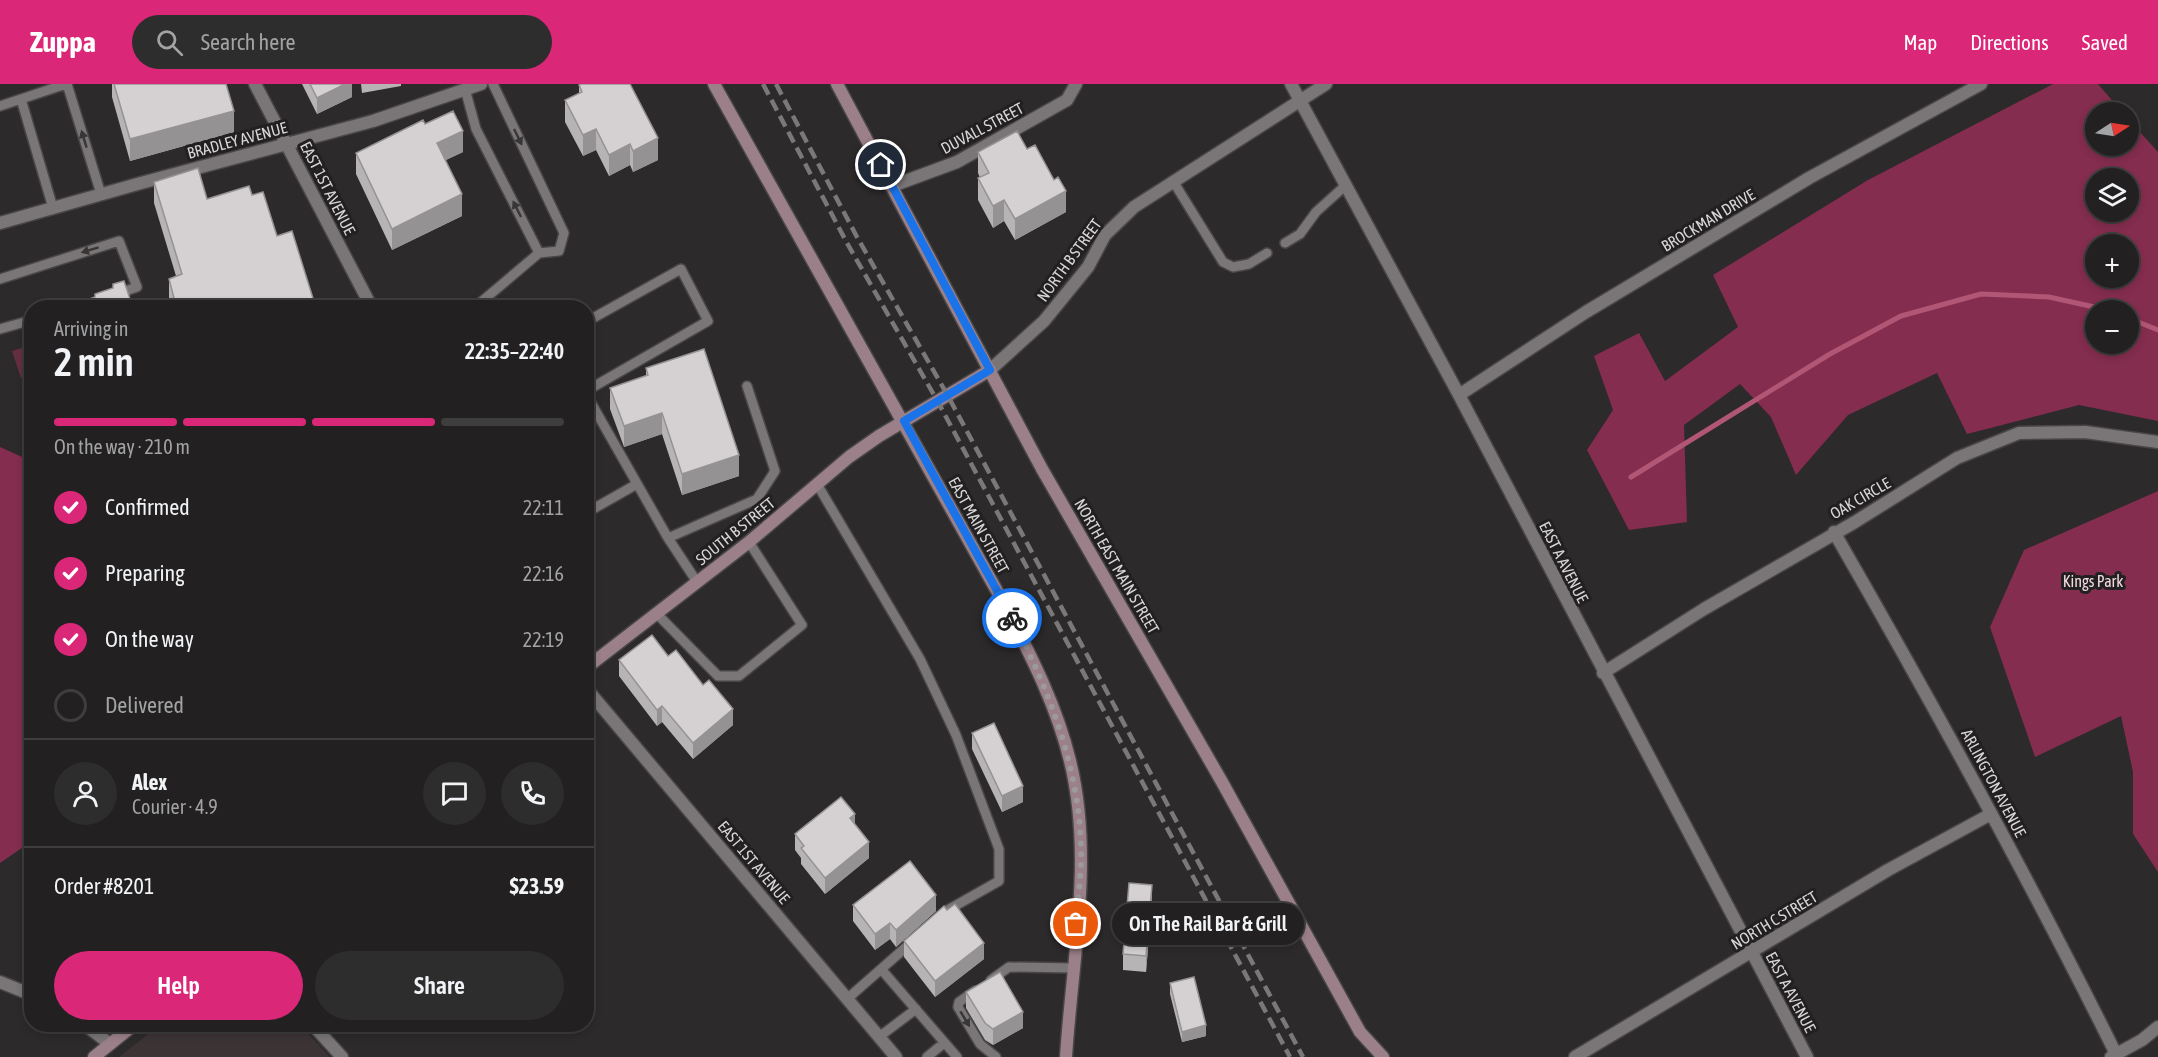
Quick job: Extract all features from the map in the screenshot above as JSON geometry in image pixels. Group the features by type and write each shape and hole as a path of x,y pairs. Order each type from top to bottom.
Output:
{"street":[{"name":"EAST 1ST AVENUE","path":"255,84 368,300"},
{"name":"BRADLEY AVENUE","path":"1,219 53,208 373,122 481,84"},
{"name":"EAST MAIN STREET","path":"714,84 846,322 904,421 1028,650 1056,714 1070,761 1081,848 1066,1057"},
{"name":"NORTH EAST MAIN STREET","path":"837,84 1042,469 1222,782 1360,1032 1383,1057"},
{"name":"DUVALL STREET","path":"892,186 957,162 1003,137 1067,100 1076,84"},
{"name":"EAST A AVENUE","path":"1291,84 1459,395 1603,674 1807,1057"},
{"name":"NORTH B STREET","path":"904,421 990,370 1044,321 1088,267 1106,235 1134,207 1326,84"},
{"name":"BROCKMAN DRIVE","path":"1459,395 1586,312 1809,178 1981,84"},
{"name":"SOUTH B STREET","path":"594,662 749,542 879,436 904,421"},
{"name":"OAK CIRCLE","path":"1603,674 1704,609 1957,458 2019,433 2085,432 2158,442"},
{"name":"ARLINGTON AVENUE","path":"1834,532 1944,724 2064,948 2114,1055"},
{"name":"EAST 1ST AVENUE","path":"594,698 896,1057"},
{"name":"NORTH C STREET","path":"1575,1057 1888,870 1991,814"},
{"path":"0,982 24,992"},
{"path":"2114,1055 2142,1040 2158,1027"},
{"path":"94,1032 110,1044"},
{"path":"94,1057 125,1032"},
{"path":"319,1032 342,1057"}],"lane":[{"path":"0,106 66,84 101,194"},
{"path":"483,300 539,253 559,251 564,233 493,84"},
{"path":"465,89 476,129 539,253"},
{"path":"21,99 53,208"},
{"path":"1173,181 1223,262 1233,267 1249,264 1268,254"},
{"path":"1285,243 1300,234 1316,212 1346,185"},
{"path":"0,279 119,241 137,287 104,297"},
{"path":"594,318 681,269 708,321 594,388"},
{"path":"0,329 24,322"},
{"path":"668,538 757,499 775,471 747,386"},
{"path":"594,407 668,538 697,582"},
{"path":"594,508 637,484"},
{"path":"818,484 920,659 956,735 999,849 999,881 949,908 941,916"},
{"path":"656,613 718,676 739,676 802,625 749,542"},
{"path":"847,999 924,931"},
{"path":"996,1057 980,1044 958,1007 959,1002 1009,967 1073,968"},
{"path":"881,969 957,1057"},
{"path":"879,1037 916,1009"},
{"path":"927,1057 944,1042"}],"shaded area":[{"path":"24,347 24,377 21,378 12,351"},
{"path":"151,1032 307,1032 330,1057 119,1057"}],"green space":[{"path":"2053,84 2098,84 2113,102 2085,102 2085,156 2139,156 2139,131 2158,152 2158,421 2079,405 1967,434 1937,373 1848,415 1796,475 1771,417 1740,384 1684,425 1687,522 1629,530 1587,450 1613,410 1594,356 1639,333 1665,381 1738,327 1713,275 1868,180"},
{"path":"0,447 24,458 24,846 0,863"},
{"name":"Kings Park","path":"2158,491 2158,872 2133,834 2133,772 2121,716 2035,757 1990,627 2024,550"}],"building":[{"path":"114,84 226,84 234,111 130,139"},
{"path":"310,84 345,84 317,98"},
{"path":"630,84 658,138 633,151 630,144 609,155 596,129 583,135 565,100 582,92 579,85"},
{"path":"453,111 463,131 437,143 462,194 392,229 356,153 423,120 425,124"},
{"path":"1017,131 1027,149 1035,145 1054,180 1058,177 1066,191 1015,219 1004,200 993,206 978,178 989,173 978,152"},
{"path":"198,168 207,199 249,186 252,195 263,192 277,236 292,231 314,300 166,300 174,298 169,279 182,274 154,182"},
{"path":"124,281 130,300 87,300 95,297 95,294 113,288 113,284"},
{"path":"704,349 739,455 682,474 662,413 624,426 610,388 648,375 646,368"},
{"path":"652,635 668,656 676,650 703,685 709,680 733,709 693,743 662,706 657,710 619,660"},
{"path":"994,723 1023,786 1002,796 972,733"},
{"path":"841,797 855,814 850,818 869,842 825,878 801,848 804,846 795,834"},
{"path":"910,861 936,895 896,930 890,923 875,934 853,905"},
{"path":"1129,883 1152,885 1146,956 1123,954"},
{"path":"955,904 984,943 935,981 904,941 944,906 947,910"},
{"path":"1000,972 1023,1012 993,1029 985,1023 966,992"},
{"path":"1194,977 1206,1025 1182,1032 1170,983"}],"waterway":[{"path":"1631,477 1830,354 1901,316 1981,294 2049,297 2085,305"},
{"path":"2139,322 2158,330"}],"railway":[{"path":"763,84 847,243 938,402 1290,1057"},
{"path":"776,84 857,237 948,396 1303,1057"}],"way so far":[{"path":"1012,618 1039,670 1056,714 1070,761 1078,807 1081,848 1076,924"}],"place":[{"name":"On The Rail Bar & Grill","path":"1076,924"}],"route":[{"path":"881,165 990,370 904,421 1012,618"}]}
